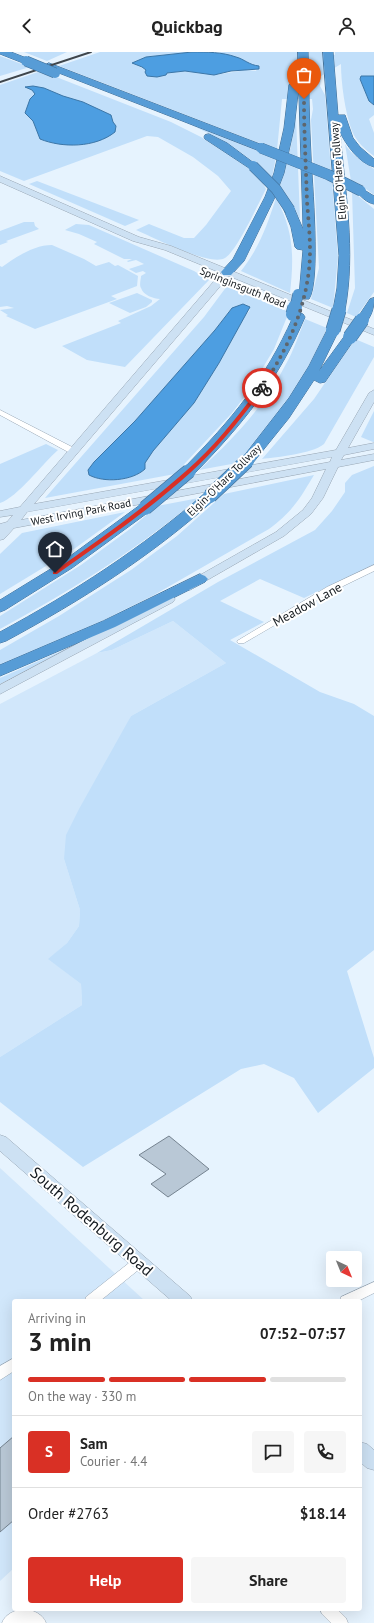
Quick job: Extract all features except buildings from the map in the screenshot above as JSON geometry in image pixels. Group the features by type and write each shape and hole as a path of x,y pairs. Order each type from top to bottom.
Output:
{"highway":[{"path":"2,52 29,60"},
{"path":"14,52 29,60 204,134 253,166 276,189 290,210 297,227 302,261 301,295"},
{"path":"0,607 67,566 145,508 189,472 247,408 277,364 292,335 301,295 308,277 310,252 298,99 297,52"},
{"path":"224,276 238,260 260,218 277,179 298,99 303,52"},
{"name":"Elgin-O'Hare Tollway","path":"0,638 69,599 112,572 151,545 210,496 247,461 283,419 301,393 315,368 333,330 339,310 346,256 328,52"},
{"path":"58,72 329,175 361,192 374,201"},
{"path":"331,81 337,91 344,133 356,148 374,164"},
{"path":"283,419 299,407 374,302"},
{"path":"0,671 108,624 200,579"}],"main road":[{"name":"Springinsguth Road","path":"0,179 136,239 158,252 374,332"},
{"name":"Springinsguth Road","path":"224,276 374,340"},
{"path":"0,537 4,526 23,510 224,276"},
{"path":"0,690 176,595 200,579 280,534 293,524 307,512 317,498 340,452 374,393"},
{"name":"West Irving Park Road","path":"0,514 374,446"},
{"name":"West Irving Park Road","path":"4,526 374,458"},
{"name":"South Rodenburg Road","path":"0,1141 138,1263 182,1299"},
{"path":"362,1452 374,1462"}],"street":[{"path":"0,412 73,451"},
{"name":"Meadow Lane","path":"241,641 330,589 374,568"},
{"path":"93,1299 138,1263"},
{"path":"350,1299 374,1287"},
{"path":"0,1374 12,1365"},
{"path":"329,1611 342,1623"},
{"path":"9,1623 15,1618 23,1615 33,1618 39,1623"}],"shaded area":[{"path":"24,52 67,52 47,61"},
{"path":"100,52 192,52 146,57 132,63 146,70 167,73 185,71 215,75 246,70 256,71 258,66 250,65 236,57 217,52 325,52 335,55 335,52 374,52 374,76 361,76 360,79 369,101 374,105 374,115 369,119 374,133 374,156 361,145 352,131 344,98 341,64 321,76 320,86 325,95 338,257 333,308 311,299 319,268 311,120 313,109 312,99 282,99 277,150 59,66"},
{"path":"0,56 30,67 0,76"},
{"path":"41,71 171,122 201,137 247,167 260,178 266,189 253,216 230,254 225,258 218,260 195,255 136,230 149,224 184,238 194,238 206,225 231,191 218,176 193,157 158,137 147,136 24,181 0,171 0,85"},
{"path":"295,117 300,219 280,186 291,146"},
{"path":"176,118 276,157 272,177 250,159 226,143"},
{"path":"345,144 354,155 374,169 374,195 358,183 351,181"},
{"path":"37,181 139,220 125,226 29,184"},
{"path":"352,191 374,209 374,292 356,317 347,313 355,288"},
{"path":"276,198 286,222 291,244 292,268 290,293 241,271 253,254 262,236"},
{"path":"24,222 34,222 35,226 39,229 6,241 8,242 0,245 0,231"},
{"path":"76,224 89,225 194,271 209,280 125,367 87,360 62,346 121,323 118,321 151,306 160,299 149,296 142,290 140,285 141,276 146,273 143,271 136,273 129,269 144,264 136,260 128,262 127,261 132,259 124,259 94,244 97,242 65,230"},
{"path":"52,245 96,266 109,262 115,266 118,265 138,276 137,286 111,296 117,299 35,329 6,316 8,315 0,310 14,308 7,306 0,307 0,266 2,267 32,249"},
{"path":"227,286 289,312 274,349 249,391 232,413 175,474 45,498 204,317","holes":["243,304 247,305 250,310 194,403 153,451 135,475 109,480 94,462 135,421 215,330 229,311 237,306"]},
{"path":"137,293 152,300 152,302 146,307 130,313 109,303"},
{"path":"305,319 327,328 313,360 297,388 258,439 237,463 199,470 248,421 268,394 289,359"},
{"path":"355,339 374,347 374,357 324,444 303,453 262,459 314,399"},
{"path":"374,411 374,442 373,442 361,437"},
{"path":"46,444 58,450 22,487 7,500 0,503 0,464"},
{"path":"374,466 374,565 304,598 260,579 220,601 264,622 230,640 320,692 354,704 374,716 374,950 347,971 374,1058 374,1068 318,1113 294,1078 264,1064 241,1069 83,1167 0,1102 0,1057 82,1005 81,984 48,959 67,943 79,926 80,910 64,859 66,835 131,716 226,663 173,621 112,650 97,653 218,582 315,530 332,511 345,492 345,483 352,475"},
{"path":"314,475 290,511 269,529 154,595 100,622 0,666 0,650 59,616 131,570 177,536 224,494"},
{"path":"199,498 128,552 52,600 0,629 0,616 81,565 130,529 157,506"},
{"path":"125,512 74,549 0,594 0,554 22,533"},
{"path":"173,621 226,663 131,716 64,859 80,910 79,926 67,943 49,959 81,984 82,1005 0,1057 0,704 97,653 112,650"},
{"path":"79,644 0,684 0,678"},
{"path":"0,1168 143,1299 12,1299 12,1570 0,1581"}],"water":[{"path":"192,52 231,55 259,66 259,69 231,71 214,75 185,71 167,73 166,75 157,77 147,76 145,72 146,70 132,63 146,57"},
{"path":"361,76 374,76 374,105 369,101 360,79"},
{"path":"33,86 44,88 83,102 111,115 116,126 115,132 98,141 78,145 58,144 40,139 33,121 25,113 30,99 35,94 32,90 25,87"},
{"path":"243,304 250,307 219,363 194,403 153,451 145,463 145,469 133,476 118,480 95,478 89,475 88,470 94,462 135,421 215,330 232,308"}],"railway":[{"path":"0,82 91,52"}],"way so far":[{"path":"262,388 277,364 292,335 305,296 310,265 304,99"}],"route":[{"path":"55,573 113,533 189,472 233,425 262,388"}]}
